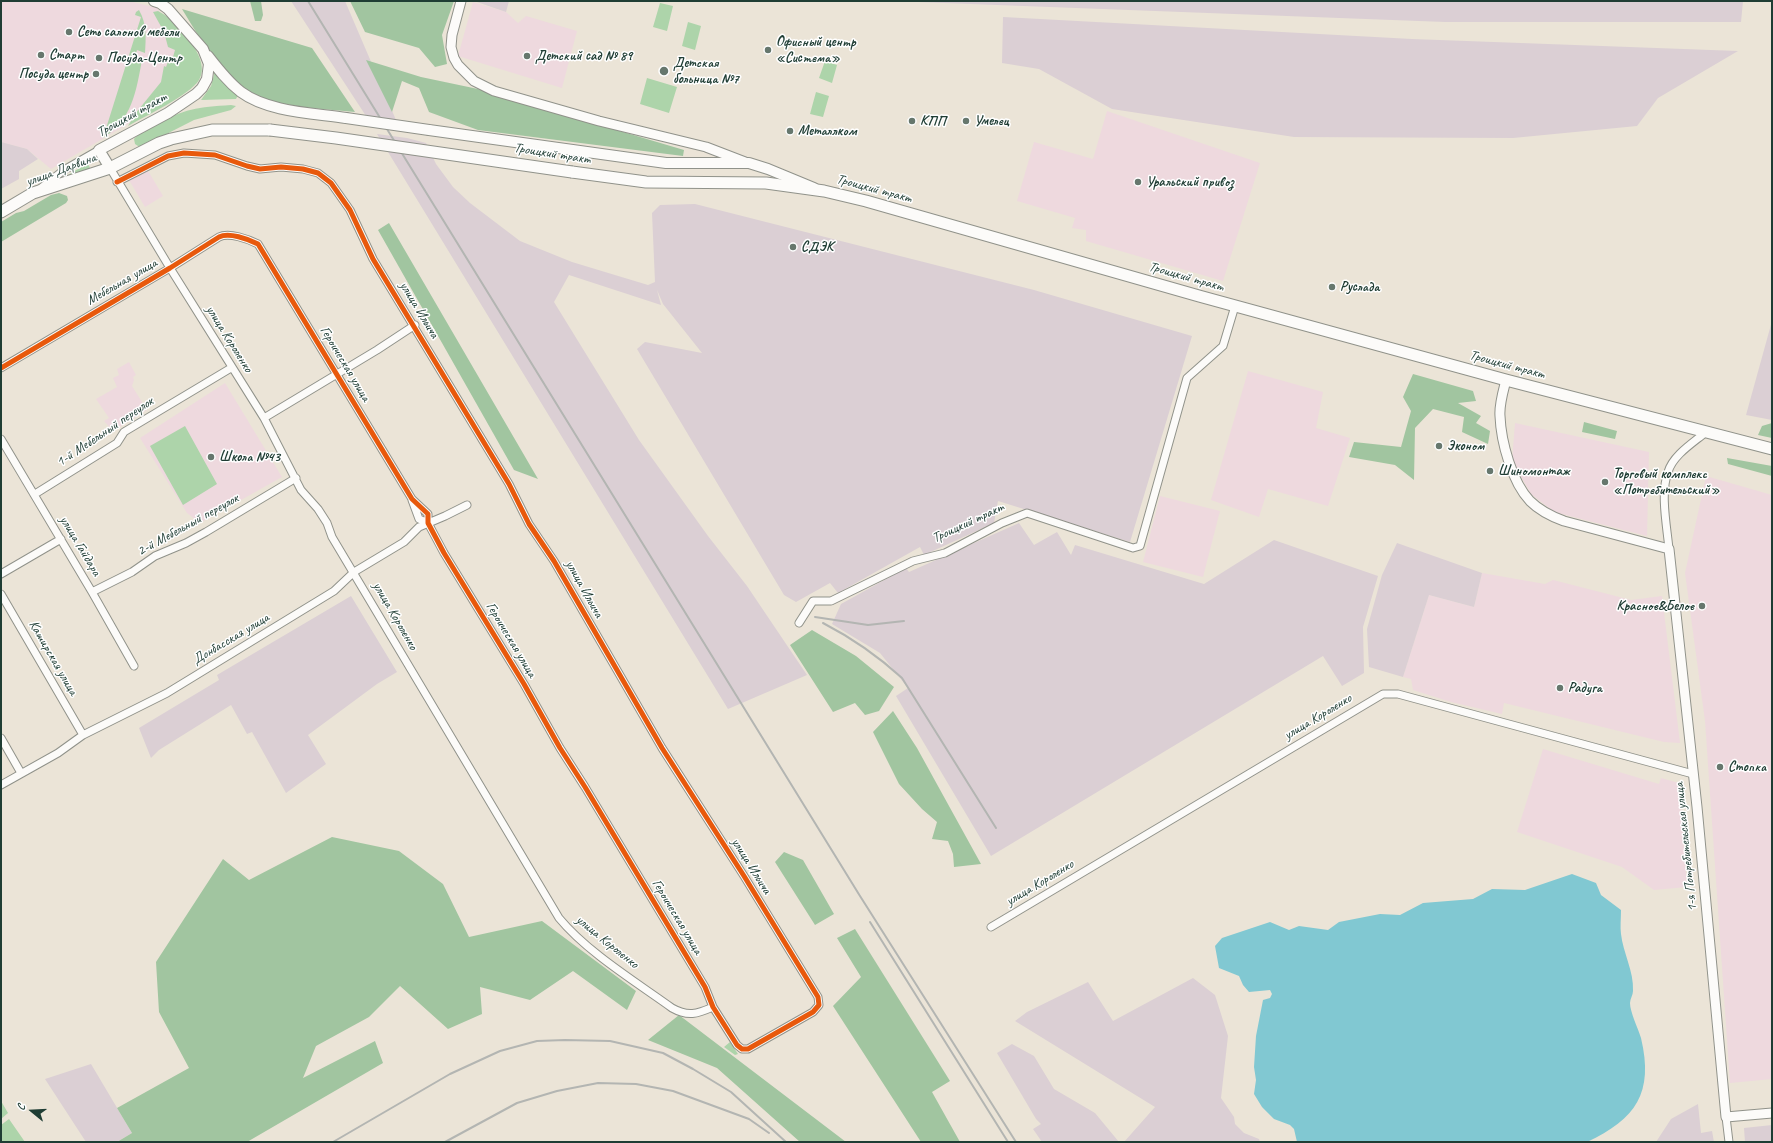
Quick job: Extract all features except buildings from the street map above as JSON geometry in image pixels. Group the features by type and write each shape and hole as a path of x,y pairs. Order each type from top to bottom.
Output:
{"main road":[{"name":"Троицкий тракт","path":"154,1 160,3 168,9 203,49 209,64 208,73 202,88 196,94 168,113 99,150 110,168 160,143 184,136 212,130 270,130 344,139 634,181 766,183 824,191 873,203 1235,306 1506,380 1772,449"},
{"path":"203,49 226,78 241,92 258,101 278,107 666,163 749,163 824,191"},
{"name":"улица Дарвина","path":"1,212 33,193 110,168"}],"street":[{"path":"461,1 452,35 451,47 458,65 474,81 494,90 592,119 706,147 749,163"},
{"path":"702,164 708,158 709,152 706,147"},
{"path":"33,193 64,170 99,150"},
{"name":"улица Ильича","path":"117,182 168,156 184,152 215,155 260,169 281,167 303,168 318,173 331,183 350,210 373,258 415,325 509,484 529,524 554,561 662,748 744,876 818,997 819,1005 813,1012 748,1049 742,1049"},
{"name":"улица Короленко","path":"110,168 117,182 231,368 264,418 309,500 318,509 327,523 332,536 416,678 448,728 455,745 512,837 548,901 570,930 615,967 681,1013 688,1014 701,1012 713,1008"},
{"name":"Мебельная улица","path":"1,368 223,235 252,241 258,244"},
{"name":"Героическая улица","path":"258,244 412,499 428,514 428,523 444,553 705,987 713,1008 737,1045 742,1049"},
{"name":"Троицкий тракт","path":"799,622 813,601 832,601 913,561 944,553 1002,523 1027,513 1133,548 1140,546 1188,378 1223,346 1235,306"},
{"path":"264,418 377,350 415,325"},
{"name":"1-й Мебельный переулок","path":"35,494 117,443 124,432 231,368"},
{"path":"1506,380 1500,415 1504,448 1510,467 1530,501 1556,519 1669,549"},
{"name":"1-я Потребительская улица","path":"1706,432 1676,458 1668,471 1665,494 1669,549 1693,774 1729,1142"},
{"name":"улица Гайдара","path":"1,439 35,494 134,666"},
{"name":"2-й Мебельный переулок","path":"92,592 132,572 154,556 186,543 206,532 296,478"},
{"name":"Донбасская улица","path":"1,785 58,753 83,735 167,693 334,591 354,572 398,546 419,527 467,505"},
{"path":"1,574 61,539"},
{"name":"Каширская улица","path":"1,594 83,735"},
{"name":"улица Короленко","path":"991,927 1383,694 1398,694 1693,774"},
{"path":"1,738 21,773"},
{"path":"1726,1117 1772,1113"}],"shaded area":[{"path":"1,1 129,1 157,8 184,46 171,91 133,121 51,169 27,149 1,142"},
{"path":"291,1 345,1 396,120 366,116"},
{"path":"474,1 509,1 506,12"},
{"path":"769,1 1743,1 1741,22 1445,22 918,2"},
{"name":"Детский сад № 89","path":"473,2 506,12 518,23 526,16 577,31 562,88 458,56"},
{"path":"1003,17 1412,39 1738,51 1658,98 1637,126 1513,138 1294,137 1112,109 1039,69 1002,63"},
{"name":"Уральский привоз","path":"1107,111 1260,163 1223,281 1086,241 1086,230 1072,228 1075,218 1017,201 1034,142 1093,159"},
{"path":"377,134 407,138 426,143 436,164 453,187 470,203 520,241 572,262 648,285 655,282 652,213 660,205 695,204 1034,290 1192,336 1130,542 998,501 994,523 924,555 920,547 838,593 830,583 796,602 784,595 637,349 645,342 702,353 663,304 657,290 661,305 569,275 554,302 639,440 708,536 747,586 807,675 728,709"},
{"path":"1,142 27,149 38,159 19,171 19,179 1,189"},
{"path":"147,169 163,196 145,207 129,180"},
{"path":"1772,321 1772,420 1746,415"},
{"path":"129,362 136,375 133,377 134,380 132,386 147,410 113,431 104,421 109,418 96,399 117,387 113,378 119,375 117,369"},
{"path":"1248,371 1323,392 1316,428 1350,438 1328,506 1268,489 1259,517 1211,500"},
{"name":"Школа №43","path":"225,383 282,477 200,523 187,513 140,438"},
{"name":"Торговый комплекс «Потребительский»","path":"1515,423 1649,452 1647,536 1554,512 1531,494 1512,461"},
{"path":"1706,476 1772,495 1772,1079 1730,1083 1705,721 1685,573"},
{"path":"1160,496 1220,511 1203,577 1143,562"},
{"path":"1019,523 1034,545 1057,532 1071,555 1075,545 1204,584 1274,540 1378,576 1363,627 1364,673 1342,686 1323,656 991,856 896,696 908,688 880,653 832,624 841,604 906,568 909,572"},
{"path":"1397,543 1482,573 1474,607 1429,595 1403,677 1369,667 1367,629 1382,575"},
{"path":"1482,573 1545,584 1553,580 1631,600 1662,596 1680,743 1664,742 1504,703 1502,714 1451,702 1413,690 1411,679 1403,677 1429,595 1474,607"},
{"path":"351,596 397,672 377,684 308,735 326,764 286,793 252,732 247,734 231,705 159,750 151,758 139,728 219,680 217,675"},
{"path":"1543,749 1659,784 1661,778 1679,783 1687,887 1654,890 1622,867 1517,832"},
{"path":"1193,978 1215,995 1228,1036 1221,1098 1234,1117 1235,1124 1244,1133 1259,1139 1260,1142 1124,1142 1155,1107 1015,1021 1027,1012 1088,982 1113,1021"},
{"path":"1012,1044 1034,1056 1054,1089 1095,1113 1119,1142 1042,1142 1033,1129 1041,1124 1036,1119 997,1053"},
{"path":"91,1064 132,1133 117,1142 86,1142 45,1079"},
{"path":"1698,1104 1701,1133 1712,1131 1714,1142 1656,1142 1671,1119"},
{"path":"1772,1125 1772,1142 1745,1142 1744,1128"}],"green space":[{"path":"250,1 261,1 263,15 261,21 255,21"},
{"path":"350,1 454,1 442,35 447,64 435,67 419,48 365,32"},
{"path":"660,3 673,6 667,31 653,27"},
{"path":"182,9 312,48 355,112 309,108 285,104 250,92 238,83 216,61"},
{"path":"139,10 145,26 146,36 145,53 137,50 135,58 142,60 135,94 127,114 113,131 103,138 141,17 135,15"},
{"path":"158,11 178,26 193,45 201,62 201,75 194,86 177,99 128,126 135,114 161,82 164,66 166,67 170,56 173,57 175,50 168,47 164,32 153,12"},
{"path":"688,22 701,26 695,50 682,46"},
{"path":"366,60 421,77 478,89 684,150 683,156 478,130 429,112 419,88 402,81 392,112"},
{"path":"825,61 837,65 832,83 819,78"},
{"path":"215,71 238,95 236,99 201,100 211,86"},
{"path":"647,78 677,87 669,113 640,104"},
{"path":"816,92 829,96 823,117 810,114"},
{"path":"231,105 236,106 231,110 194,120 143,146 138,146 135,144 134,139 141,133 151,126 174,115 200,108"},
{"path":"88,163 91,171 68,177 68,175"},
{"path":"59,193 67,196 68,200 66,203 1,242 1,222 16,213 24,211 51,195"},
{"path":"389,223 538,479 514,470 378,230"},
{"path":"1413,374 1473,391 1476,401 1458,403 1481,416 1476,423 1490,431 1488,444 1462,432 1464,417 1433,409 1415,428 1414,480 1395,465 1349,457 1354,442 1401,447 1411,411 1403,397"},
{"path":"1584,422 1617,431 1615,439 1582,432"},
{"path":"1772,423 1772,438 1758,435 1762,426"},
{"path":"185,426 217,484 183,505 150,446"},
{"path":"1727,458 1772,466 1772,476 1728,464"},
{"path":"812,630 856,656 894,687 879,711 865,715 855,703 833,712 790,645"},
{"path":"893,711 917,748 981,864 954,867 953,854 948,841 932,839 937,822 922,809 899,784 873,732"},
{"path":"332,837 399,851 443,884 469,937 542,921 636,991 627,1010 573,971 530,1000 480,987 482,1014 448,1029 400,986 369,1017 316,1046 303,1078 375,1041 383,1063 247,1142 117,1142 132,1133 117,1108 189,1068 159,1012 156,962 223,859 249,880"},
{"path":"784,852 803,860 834,914 815,925 775,862"},
{"path":"855,929 950,1081 932,1092 960,1142 921,1142 833,1006 861,977 837,938"},
{"path":"679,1015 846,1142 800,1142 717,1068 648,1040"},
{"path":"730,1042 738,1054 735,1055 724,1047"},
{"path":"1,1101 8,1113 1,1119"},
{"path":"9,1119 25,1142 3,1142 1,1139 1,1125"}],"water":[{"path":"1572,874 1596,883 1601,895 1621,910 1622,941 1633,984 1630,1007 1641,1038 1645,1074 1643,1089 1637,1102 1618,1124 1587,1142 1297,1142 1294,1129 1290,1125 1274,1119 1262,1107 1254,1094 1256,1080 1254,1067 1256,1036 1263,1000 1270,998 1272,994 1270,990 1249,992 1243,985 1239,976 1219,968 1215,946 1222,938 1270,922 1289,930 1299,926 1328,930 1339,922 1380,914 1400,915 1423,903 1473,899 1492,889 1525,890"}],"railway":[{"path":"308,1 860,896 1016,1142"},
{"path":"815,617 868,625 904,621"},
{"path":"823,623 864,648 884,662 902,678 996,828"},
{"path":"870,922 1008,1142"},
{"path":"333,1142 450,1074 500,1051 537,1041 565,1040 610,1041 663,1053 731,1092 786,1142"},
{"path":"445,1142 517,1103 557,1091 598,1083 636,1084 673,1091 749,1119 769,1133"}],"cycle path":[{"path":"1,368 170,268 219,237 228,235 244,238 258,244 412,499 428,514 428,523 444,553 705,987 713,1007 737,1045 742,1049 748,1049 813,1012 819,1005 818,997 744,876 662,748 554,561 529,524 509,484 373,259 350,210 331,183 318,173 303,169 281,167 260,169 215,155 184,153 168,156 117,182"}],"place":[{"name":"Сеть салонов мебели","path":"69,32"},
{"name":"Офисный центр «Система»","path":"768,50"},
{"name":"Старт","path":"41,55"},
{"name":"Детский сад № 89","path":"527,56"},
{"name":"Посуда-Центр","path":"99,58"},
{"name":"Детская больница №7","path":"664,71"},
{"name":"Посуда центр","path":"96,74"},
{"name":"КПП","path":"912,121"},
{"name":"Умелец","path":"966,121"},
{"name":"Металлком","path":"790,131"},
{"name":"Уральский привоз","path":"1138,182"},
{"name":"СДЭК","path":"793,247"},
{"name":"Руслада","path":"1332,287"},
{"name":"Эконом","path":"1439,446"},
{"name":"Школа №43","path":"211,457"},
{"name":"Шиномонтаж","path":"1490,471"},
{"name":"Торговый комплекс «Потребительский»","path":"1605,482"},
{"name":"Красное&Белое","path":"1702,606"},
{"name":"Радуга","path":"1560,688"},
{"name":"Стопка","path":"1720,767"}]}
